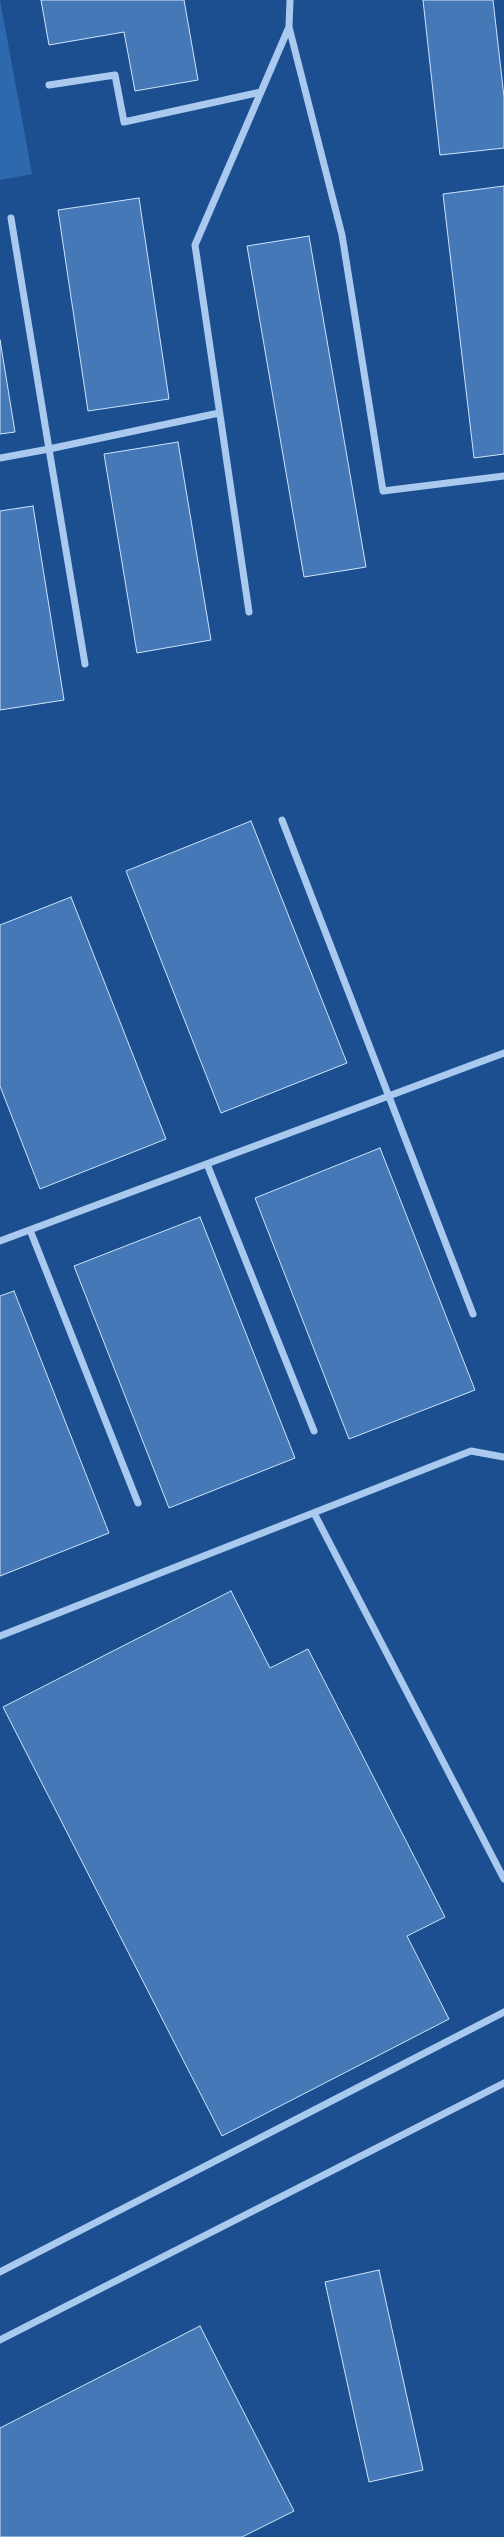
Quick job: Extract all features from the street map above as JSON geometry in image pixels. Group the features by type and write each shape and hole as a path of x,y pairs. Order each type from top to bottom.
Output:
{"street":[{"path":"290,0 289,27 342,235 383,491 504,476"},
{"path":"249,612 195,245 289,27"},
{"path":"49,85 115,75 124,122 261,92"},
{"path":"11,218 84,664"},
{"path":"0,458 219,413"},
{"path":"282,820 387,1096 473,1314"},
{"path":"0,1241 504,1053"},
{"path":"207,1164 314,1431"},
{"path":"30,1230 138,1503"},
{"path":"0,1636 471,1451 504,1457"},
{"path":"314,1513 504,1879"},
{"path":"0,2272 504,2012"},
{"path":"0,2340 504,2083"}],"shaded area":[{"path":"0,0 32,174 0,180"}],"building":[{"path":"41,0 184,0 198,80 135,91 124,32 49,45"},
{"path":"423,0 493,0 504,97 504,148 440,155"},
{"path":"504,186 504,454 474,458 443,194"},
{"path":"139,198 169,399 88,411 58,210"},
{"path":"309,236 366,567 304,577 247,246"},
{"path":"0,340 15,432 0,434"},
{"path":"178,442 211,640 137,653 104,454"},
{"path":"33,506 64,700 0,710 0,511"},
{"path":"251,821 347,1063 221,1113 126,871"},
{"path":"71,897 166,1139 40,1189 0,1086 0,925"},
{"path":"380,1148 475,1390 349,1439 255,1198"},
{"path":"200,1217 295,1458 169,1508 74,1266"},
{"path":"14,1291 109,1533 0,1576 0,1296"},
{"path":"231,1591 270,1668 308,1649 445,1917 407,1936 449,2019 222,2136 3,1707"},
{"path":"379,2270 423,2470 369,2482 325,2282"},
{"path":"200,2326 294,2511 242,2537 0,2537 0,2428"}]}
